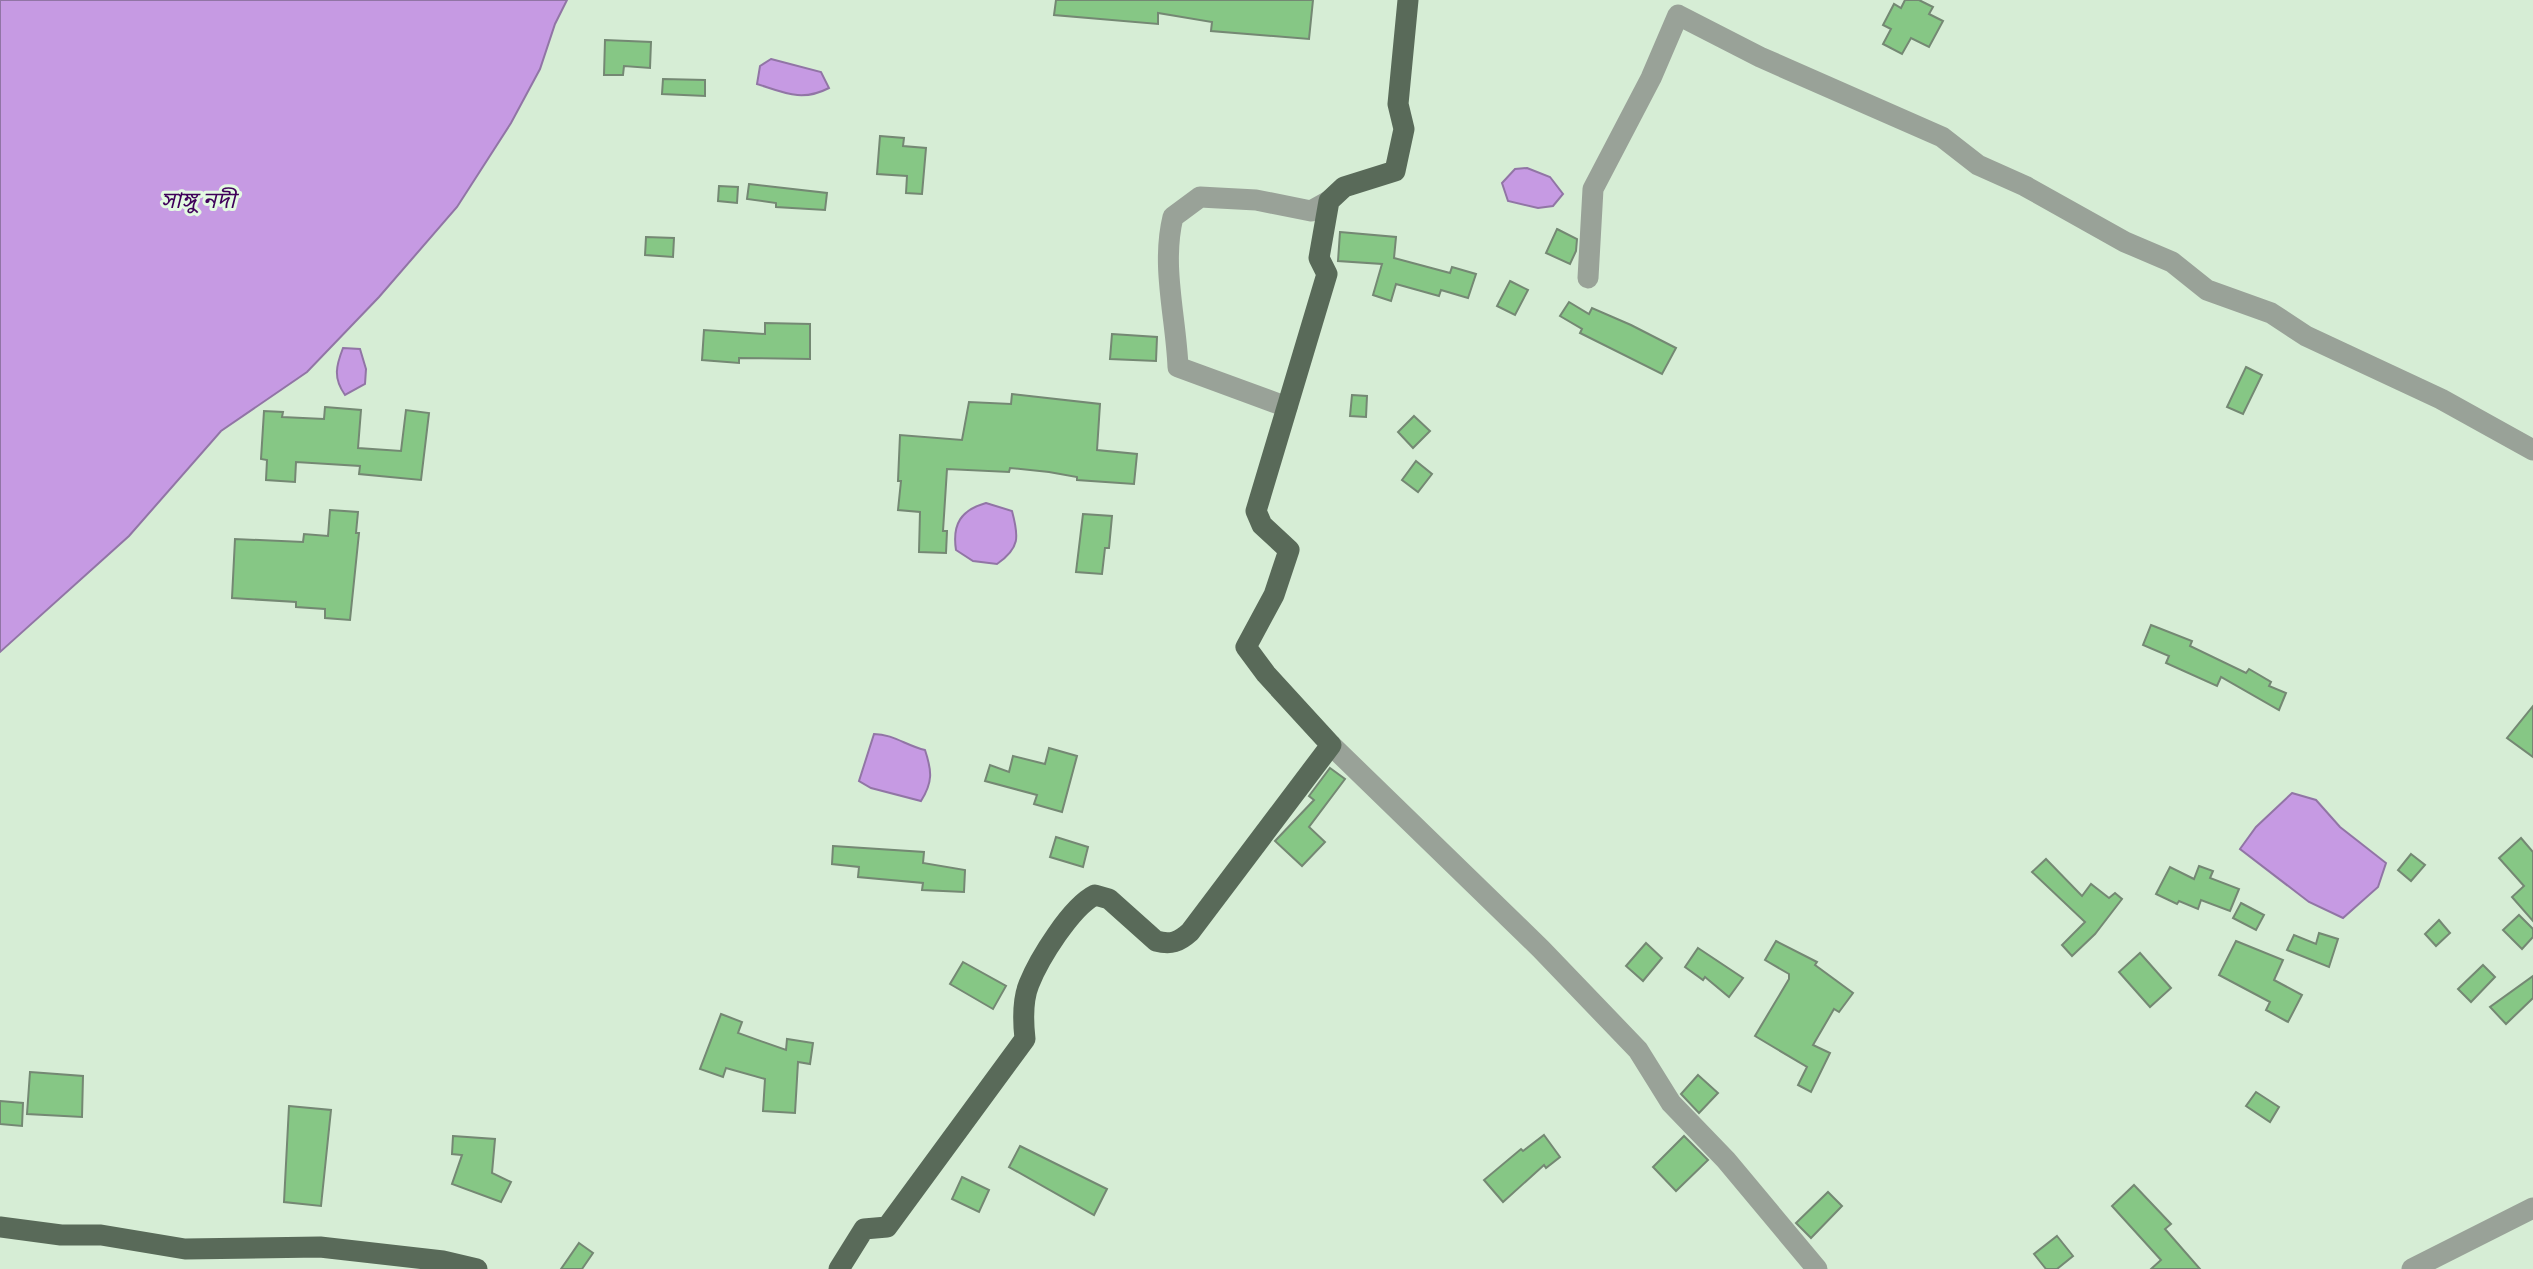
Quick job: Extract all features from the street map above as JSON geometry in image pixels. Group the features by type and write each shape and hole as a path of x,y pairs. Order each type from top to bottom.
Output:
{"main road":[{"path":"839,1269 864,1229 887,1227 1025,1039 1023,1014 1028,985 1047,950 1084,901 1095,895 1109,899 1156,941 1166,944 1179,942 1190,932 1331,745 1266,674 1246,647 1273,595 1289,550 1262,525 1256,511 1328,274 1319,258 1329,201 1343,187 1395,171 1404,129 1398,104 1408,0"},
{"path":"0,1227 61,1235 101,1235 185,1249 320,1247 443,1261 477,1269"}],"street":[{"path":"1588,278 1594,189 1651,79 1678,15 1760,57 1942,137 1978,165 2025,186 2125,242 2172,262 2207,289 2272,313 2306,336 2441,399 2533,450"},
{"path":"1287,407 1178,366 1176,320 1166,244 1172,217 1200,197 1256,200 1311,211 1329,201"},
{"path":"1331,745 1541,949 1639,1050 1671,1102 1726,1160 1816,1269"},
{"path":"2412,1269 2533,1208"}],"water":[{"name":"সাঙ্গু নদী","path":"0,0 567,0 555,24 540,69 511,123 457,207 379,297 307,372 221,431 129,536 0,652"},
{"path":"771,59 821,72 829,88 810,95 793,95 757,84 760,66"},
{"path":"1527,168 1550,177 1563,194 1553,206 1538,208 1508,201 1502,183 1515,169"},
{"path":"343,348 360,349 366,369 365,384 345,395 337,372"},
{"path":"986,503 1012,511 1016,528 1014,547 997,564 973,561 956,550 955,533 960,519 970,510"},
{"path":"874,734 925,750 930,776 928,788 921,801 871,788 859,781"},
{"path":"2292,793 2316,800 2340,827 2386,863 2378,887 2343,918 2309,902 2240,849 2256,827"}],"building":[{"path":"1056,0 1313,0 1309,39 1211,31 1212,22 1158,13 1158,24 1054,15"},
{"path":"1905,0 1919,0 1933,7 1929,14 1943,21 1929,47 1911,38 1902,54 1883,44 1891,29 1883,25 1894,4 1901,8"},
{"path":"605,40 651,42 650,68 624,66 623,75 604,75"},
{"path":"663,79 705,80 705,96 662,94"},
{"path":"880,136 904,138 903,146 926,148 922,194 906,193 907,176 877,174"},
{"path":"749,184 827,193 825,210 776,207 776,203 747,199"},
{"path":"719,186 738,187 737,203 718,201"},
{"path":"1557,229 1577,239 1576,251 1570,264 1546,253"},
{"path":"1340,232 1396,237 1394,258 1450,273 1452,267 1476,274 1468,298 1441,290 1439,296 1396,284 1391,301 1373,295 1382,264 1338,261"},
{"path":"646,237 674,238 673,257 645,255"},
{"path":"1510,281 1528,290 1515,315 1497,306"},
{"path":"1569,302 1589,314 1592,308 1676,348 1662,374 1580,333 1582,329 1560,316"},
{"path":"765,323 810,324 810,359 739,358 739,363 702,360 704,330 765,334"},
{"path":"1112,334 1157,337 1156,361 1110,359"},
{"path":"2246,367 2262,375 2243,414 2227,407"},
{"path":"1012,394 1100,404 1097,450 1137,454 1134,484 1077,480 1077,477 1010,468 1009,472 947,469 943,531 947,531 946,553 919,552 920,512 898,510 901,481 898,481 900,435 962,440 969,402 1011,404"},
{"path":"1352,395 1367,396 1366,417 1350,416"},
{"path":"325,407 361,410 358,448 401,451 406,410 429,413 421,480 359,474 360,466 296,462 295,482 266,480 267,460 261,459 264,411 283,412 282,417 324,419"},
{"path":"1414,416 1430,431 1413,448 1398,432"},
{"path":"1416,461 1432,474 1418,492 1402,480"},
{"path":"330,510 358,512 356,533 359,533 350,620 325,618 325,609 296,607 296,602 232,598 235,539 303,542 304,534 328,536"},
{"path":"1083,514 1112,516 1109,548 1105,548 1102,574 1076,572"},
{"path":"2151,625 2192,641 2190,646 2246,673 2249,669 2271,682 2269,686 2286,693 2279,710 2221,677 2217,686 2166,663 2169,656 2143,645"},
{"path":"2533,706 2533,757 2507,738"},
{"path":"1049,748 1077,756 1062,812 1034,804 1037,795 985,781 990,765 1009,772 1013,756 1045,764"},
{"path":"1330,768 1345,779 1309,827 1325,842 1302,866 1275,841 1314,800 1309,796"},
{"path":"1056,837 1088,847 1083,867 1050,857"},
{"path":"2521,838 2533,852 2533,921 2512,897 2524,886 2499,858"},
{"path":"833,846 924,852 923,863 965,870 964,892 922,890 923,883 858,877 859,867 832,864"},
{"path":"2411,854 2425,865 2411,881 2398,870"},
{"path":"2046,859 2082,896 2091,884 2109,898 2115,893 2122,899 2095,934 2072,956 2062,945 2085,922 2032,872"},
{"path":"2199,866 2213,871 2210,878 2239,889 2230,911 2201,900 2198,909 2179,901 2177,904 2156,894 2170,867 2194,879"},
{"path":"2241,903 2264,915 2256,930 2233,918"},
{"path":"2519,915 2533,929 2533,937 2522,949 2503,930"},
{"path":"2439,920 2450,933 2436,946 2425,934"},
{"path":"2319,933 2338,939 2329,967 2287,950 2294,935 2316,944"},
{"path":"1776,941 1817,962 1815,965 1853,993 1839,1012 1834,1009 1813,1045 1830,1053 1811,1092 1798,1085 1807,1067 1755,1036 1789,979 1789,974 1765,960"},
{"path":"2236,941 2283,960 2274,980 2302,995 2288,1022 2266,1010 2270,1002 2219,975"},
{"path":"1646,943 1662,958 1643,981 1626,966"},
{"path":"1698,948 1743,978 1729,997 1705,977 1703,980 1685,967"},
{"path":"2140,953 2171,988 2150,1007 2119,972"},
{"path":"963,962 1006,986 993,1009 950,984"},
{"path":"2483,965 2495,977 2471,1002 2458,989"},
{"path":"2533,976 2533,998 2506,1024 2490,1007"},
{"path":"721,1014 742,1022 738,1033 786,1050 787,1039 813,1043 810,1064 798,1062 795,1113 763,1111 765,1079 726,1068 723,1077 700,1069"},
{"path":"30,1072 83,1076 82,1117 27,1114"},
{"path":"1698,1075 1718,1093 1699,1113 1681,1094"},
{"path":"2256,1092 2279,1107 2270,1122 2246,1106"},
{"path":"0,1101 23,1103 22,1126 0,1124"},
{"path":"289,1106 331,1110 321,1206 284,1202"},
{"path":"1544,1135 1560,1157 1546,1168 1544,1165 1503,1202 1484,1180 1521,1149 1523,1151"},
{"path":"453,1136 495,1139 492,1173 511,1182 501,1202 452,1184 462,1155 452,1154"},
{"path":"1684,1136 1708,1160 1676,1191 1653,1167"},
{"path":"1020,1146 1107,1189 1094,1215 1009,1167"},
{"path":"962,1177 989,1190 979,1212 952,1199"},
{"path":"2134,1185 2171,1224 2165,1229 2200,1269 2151,1269 2161,1260 2112,1206"},
{"path":"1828,1192 1842,1206 1811,1238 1796,1223"},
{"path":"2057,1236 2073,1256 2057,1269 2046,1269 2034,1254"},
{"path":"579,1243 593,1253 582,1269 561,1269"}]}
